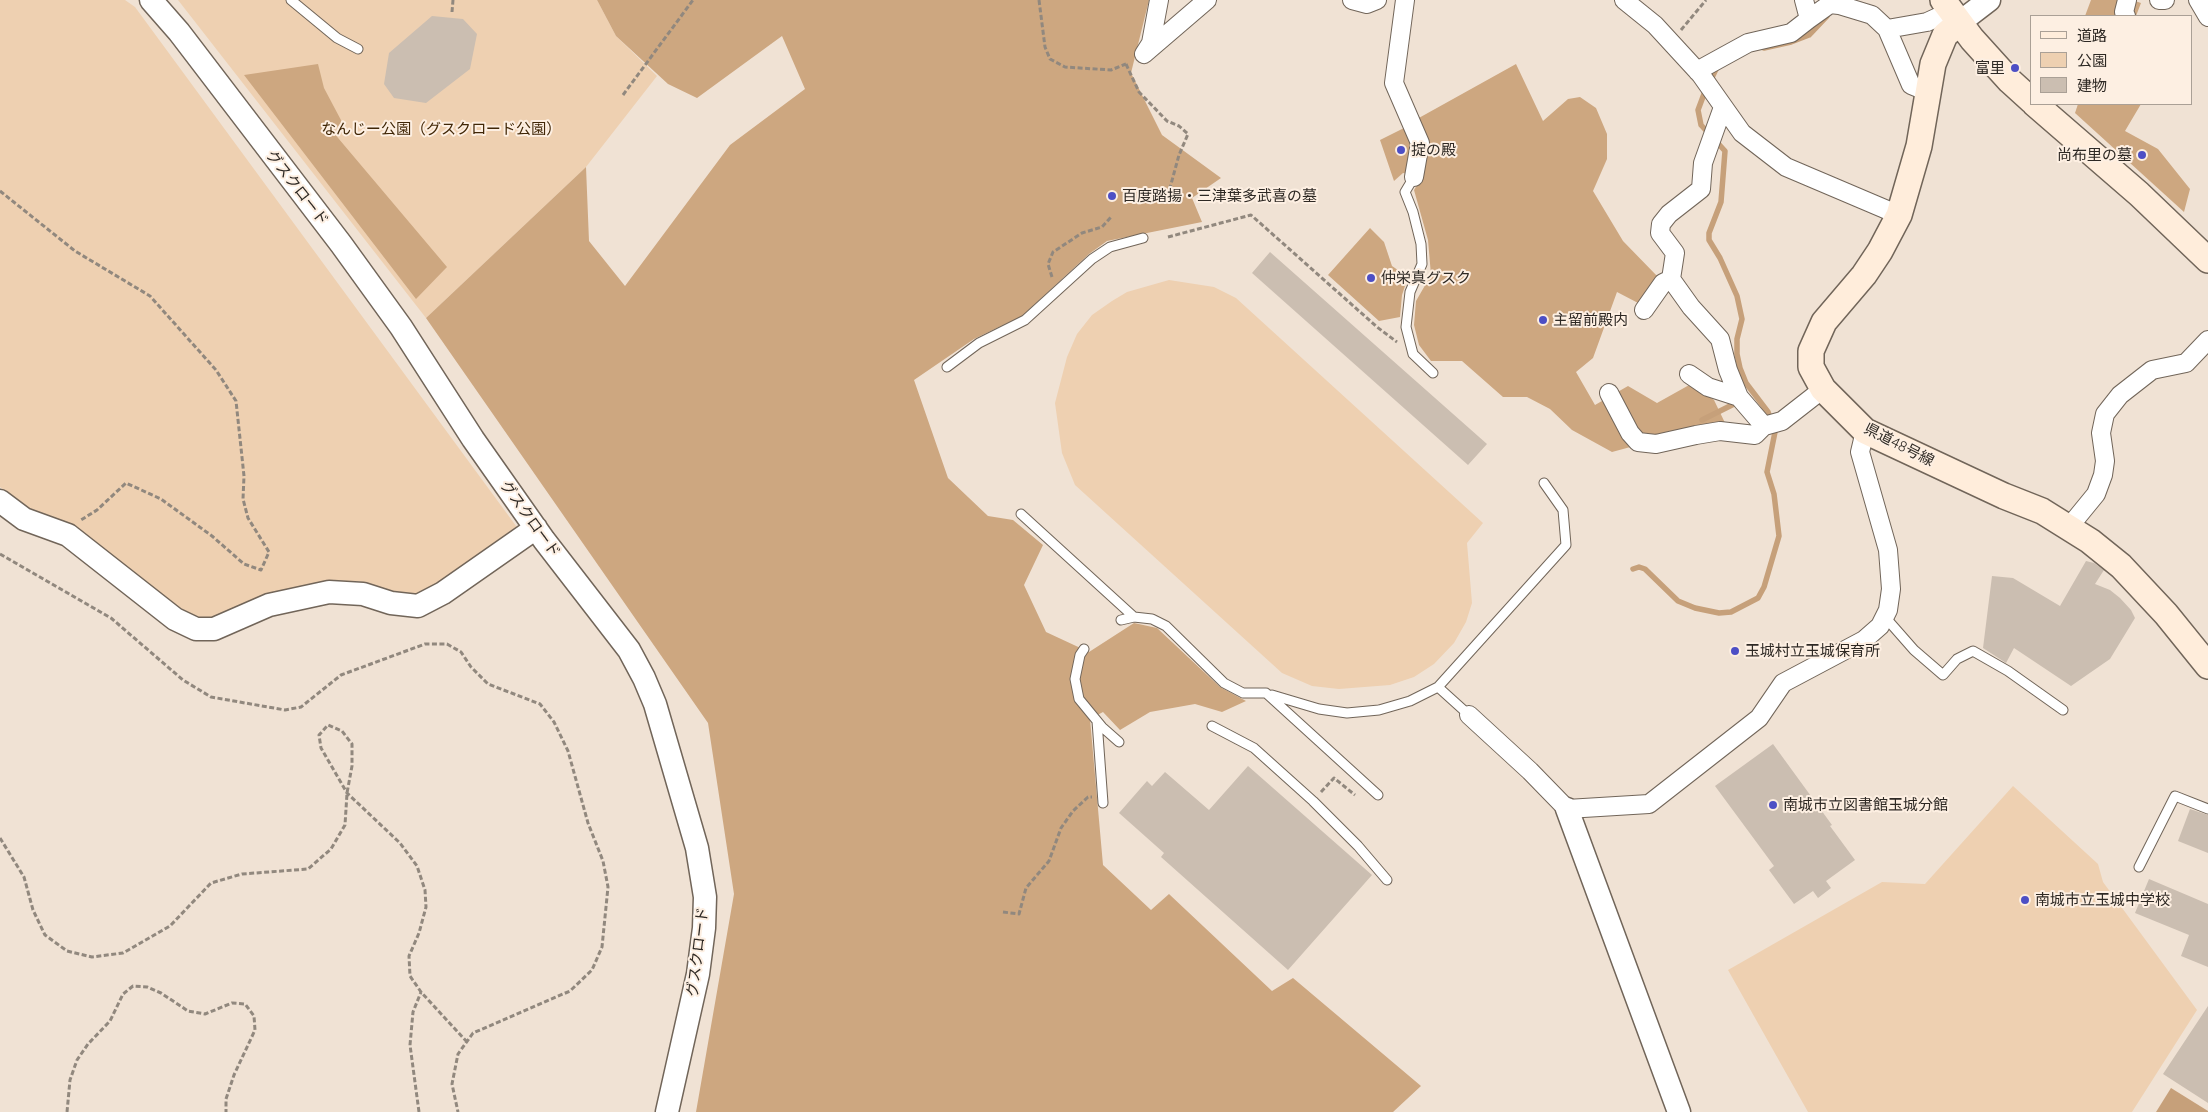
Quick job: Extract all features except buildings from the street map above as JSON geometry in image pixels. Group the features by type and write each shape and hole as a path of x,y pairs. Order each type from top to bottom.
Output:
{"main road":[{"name":"県道48号線","path":"1951,11 1944,35 1932,64 1920,146 1899,215 1880,251 1864,275 1824,322 1811,351 1811,367 1823,389 1865,431 2004,496 2042,511 2095,544 2121,566 2166,614 2208,666"},
{"path":"1951,11 2010,80 2030,99"},
{"path":"2036,105 2140,194 2207,256"}],"street":[{"name":"グスクロード","path":"150,0 178,32 402,327 473,439 536,528 629,650 644,678 655,704 697,848 705,897 704,928 698,974 667,1112"},
{"path":"1144,54 1151,43 1159,0"},
{"path":"1144,54 1207,0"},
{"path":"1352,0 1367,4 1377,0"},
{"path":"1405,0 1394,83 1420,143 1414,177"},
{"path":"1624,0 1655,25 1699,73 1742,133 1786,167 1899,215"},
{"path":"1804,0 1808,19"},
{"path":"1886,29 1927,22 1951,11 1989,0"},
{"path":"2126,15 2124,12 2127,0"},
{"path":"2159,0 2165,0"},
{"path":"2198,0 2208,17"},
{"path":"1699,73 1748,43 1790,33 1830,4 1865,9 1886,29 1910,85 1928,92"},
{"path":"1719,101 1717,125 1703,163 1701,189 1670,214 1661,224 1660,233 1675,254 1671,279 1691,306 1720,339 1728,370 1739,397"},
{"path":"1644,310 1663,283 1671,279"},
{"path":"2069,527 2096,494 2103,475 2104,461 2101,433 2105,414 2120,395 2152,370 2186,363 2208,340"},
{"path":"1689,374 1708,387 1739,397 1771,424"},
{"path":"1609,393 1630,433 1638,442 1656,444 1696,434 1720,431 1755,435 1823,389"},
{"path":"1567,809 1649,804 1759,718 1783,682 1864,640 1880,626 1888,610 1891,589 1888,550 1860,452 1865,431"},
{"path":"0,501 24,519 68,535 175,619 196,629 214,629 268,604 329,592 362,594 391,603 418,606 444,593 536,528"},
{"path":"1469,715 1530,771 1567,809 1679,1112"}],"lane":[{"path":"291,0 337,38 358,49"},
{"path":"1414,177 1405,192 1413,212 1421,244 1422,264 1410,292 1406,327 1413,354 1433,372"},
{"path":"947,367 979,343 1025,320 1092,259 1110,247 1143,238"},
{"path":"1121,620 1134,617 1152,619 1166,626 1224,683 1243,692 1266,693 1319,709 1347,713 1379,710 1410,701 1438,687 1566,545 1563,510 1544,483"},
{"path":"1021,514 1134,617"},
{"path":"1884,617 1914,650 1943,675 1957,659 1974,651 2008,671 2063,710"},
{"path":"1084,649 1080,656 1075,679 1079,699 1097,721 1119,742"},
{"path":"1438,687 1469,715"},
{"path":"1266,693 1378,795"},
{"path":"1097,721 1102,799"},
{"path":"1212,726 1254,748 1312,800 1358,846 1387,880"},
{"path":"2139,867 2175,796 2208,809"}],"path":[{"path":"452,12 453,0"},
{"path":"623,95 693,0"},
{"path":"1039,0 1045,47 1050,59 1065,67 1111,70 1144,54"},
{"path":"1671,42 1706,0"},
{"path":"1126,64 1139,92 1167,121 1179,126 1188,134 1179,155 1168,195 1175,203"},
{"path":"0,191 75,251 150,296 216,370 236,401 244,476 243,499 248,518 269,552 261,570 244,564 212,536 161,499 126,483 96,510 79,521"},
{"path":"1168,237 1251,214 1377,327 1413,354"},
{"path":"1048,282 1052,276 1048,264 1053,252 1082,233 1102,227 1111,216"},
{"path":"0,554 111,618 183,680 211,697 285,710 301,707 341,675 425,644 447,644 461,652 471,667 488,684 540,704 554,722 568,751 588,823 603,861 608,887 602,948 592,970 570,991 473,1034 458,1054 452,1084 458,1112"},
{"path":"0,838 24,877 33,910 45,934 67,951 92,957 123,953 170,926 211,883 242,874 308,869 331,850 345,825 347,793 352,766 352,744 342,731 328,725 319,735 321,748 347,793 400,843 417,866 425,890 426,907 419,934 409,956 410,976 421,992 467,1042"},
{"path":"1312,800 1334,778 1369,805 1378,795"},
{"path":"1003,912 1019,914 1026,888 1048,861 1061,828 1088,797 1102,799"},
{"path":"67,1112 70,1080 77,1060 88,1044 110,1021 123,994 133,986 147,987 161,993 188,1011 205,1014 232,1003 246,1004 254,1016 255,1030 234,1074 226,1099 226,1112"},
{"path":"419,1112 410,1045 413,1012 421,992"}],"green space":[{"path":"0,0 125,0 135,7 519,530 418,598 358,581 278,592 201,625 40,517 0,487"},
{"name":"なんじー公園（グスクロード公園）","path":"178,0 597,0 616,36 657,76 586,167 426,318"},
{"path":"1169,280 1214,287 1236,298 1483,523 1467,543 1472,603 1466,622 1454,643 1434,664 1414,677 1390,685 1339,689 1312,686 1282,673 1075,485 1062,453 1055,403 1067,357 1077,334 1092,315 1127,292"},
{"name":"南城市立玉城中学校","path":"2013,786 2098,864 2103,882 2197,1010 2132,1112 1808,1112 1728,970 1882,882 1925,884"}],"shaded area":[{"path":"597,0 1149,0 1131,73 1162,135 1221,178 1192,198 1202,222 1107,241 1089,254 1022,316 974,339 914,380 948,478 988,516 1013,520 1043,545 1024,585 1046,632 1089,652 1134,623 1157,628 1220,687 1246,701 1222,712 1195,704 1150,712 1120,730 1103,712 1090,719 1103,865 1151,910 1169,894 1272,991 1293,978 1421,1086 1393,1112 696,1112 734,894 708,723 426,318 586,167 589,241 625,286 730,145 805,89 782,36 697,98 668,84 616,36"},
{"path":"2091,0 2132,0 2141,3 2136,15 2085,15"},
{"path":"318,64 324,88 342,122 333,132 447,267 416,299 244,75"},
{"path":"1516,64 1543,121 1568,99 1580,97 1596,108 1607,134 1607,159 1593,191 1623,241 1658,277 1640,304 1617,292 1593,358 1576,372 1595,405 1628,386 1657,403 1691,384 1714,400 1726,425 1660,439 1612,452 1572,430 1550,409 1527,397 1503,397 1462,361 1431,361 1419,345 1414,325 1416,301 1431,275 1428,240 1414,190 1422,177 1417,119"},
{"path":"2078,105 2140,105 2125,131 2158,149 2190,189 2184,212 2075,113"},
{"path":"1406,127 1413,143 1409,174 1403,173 1394,181 1380,140"},
{"path":"1370,228 1384,242 1392,266 1408,277 1402,295 1400,317 1379,321 1328,275"},
{"path":"2171,1088 2208,1111 2208,1112 2156,1112"}],"waterway":[{"path":"1764,48 1791,42 1809,35 1827,16"},
{"path":"1633,569 1639,567 1645,569 1678,601 1695,608 1719,613 1731,612 1758,598 1764,587 1779,536 1774,494 1767,472 1775,432 1768,412 1746,383 1740,368 1737,354 1737,339 1742,319 1737,296 1720,258 1709,240 1709,233 1721,202 1725,151 1701,125 1698,110 1718,65"},
{"path":"1702,420 1734,404"}],"place":[{"name":"富里","path":"2015,68"},
{"name":"掟の殿","path":"1401,150"},
{"name":"尚布里の墓","path":"2142,155"},
{"name":"百度踏揚・三津葉多武喜の墓","path":"1112,196"},
{"name":"仲栄真グスク","path":"1371,278"},
{"name":"主留前殿内","path":"1543,320"},
{"name":"玉城村立玉城保育所","path":"1735,651"},
{"name":"南城市立図書館玉城分館","path":"1773,805"},
{"name":"南城市立玉城中学校","path":"2025,900"}]}
